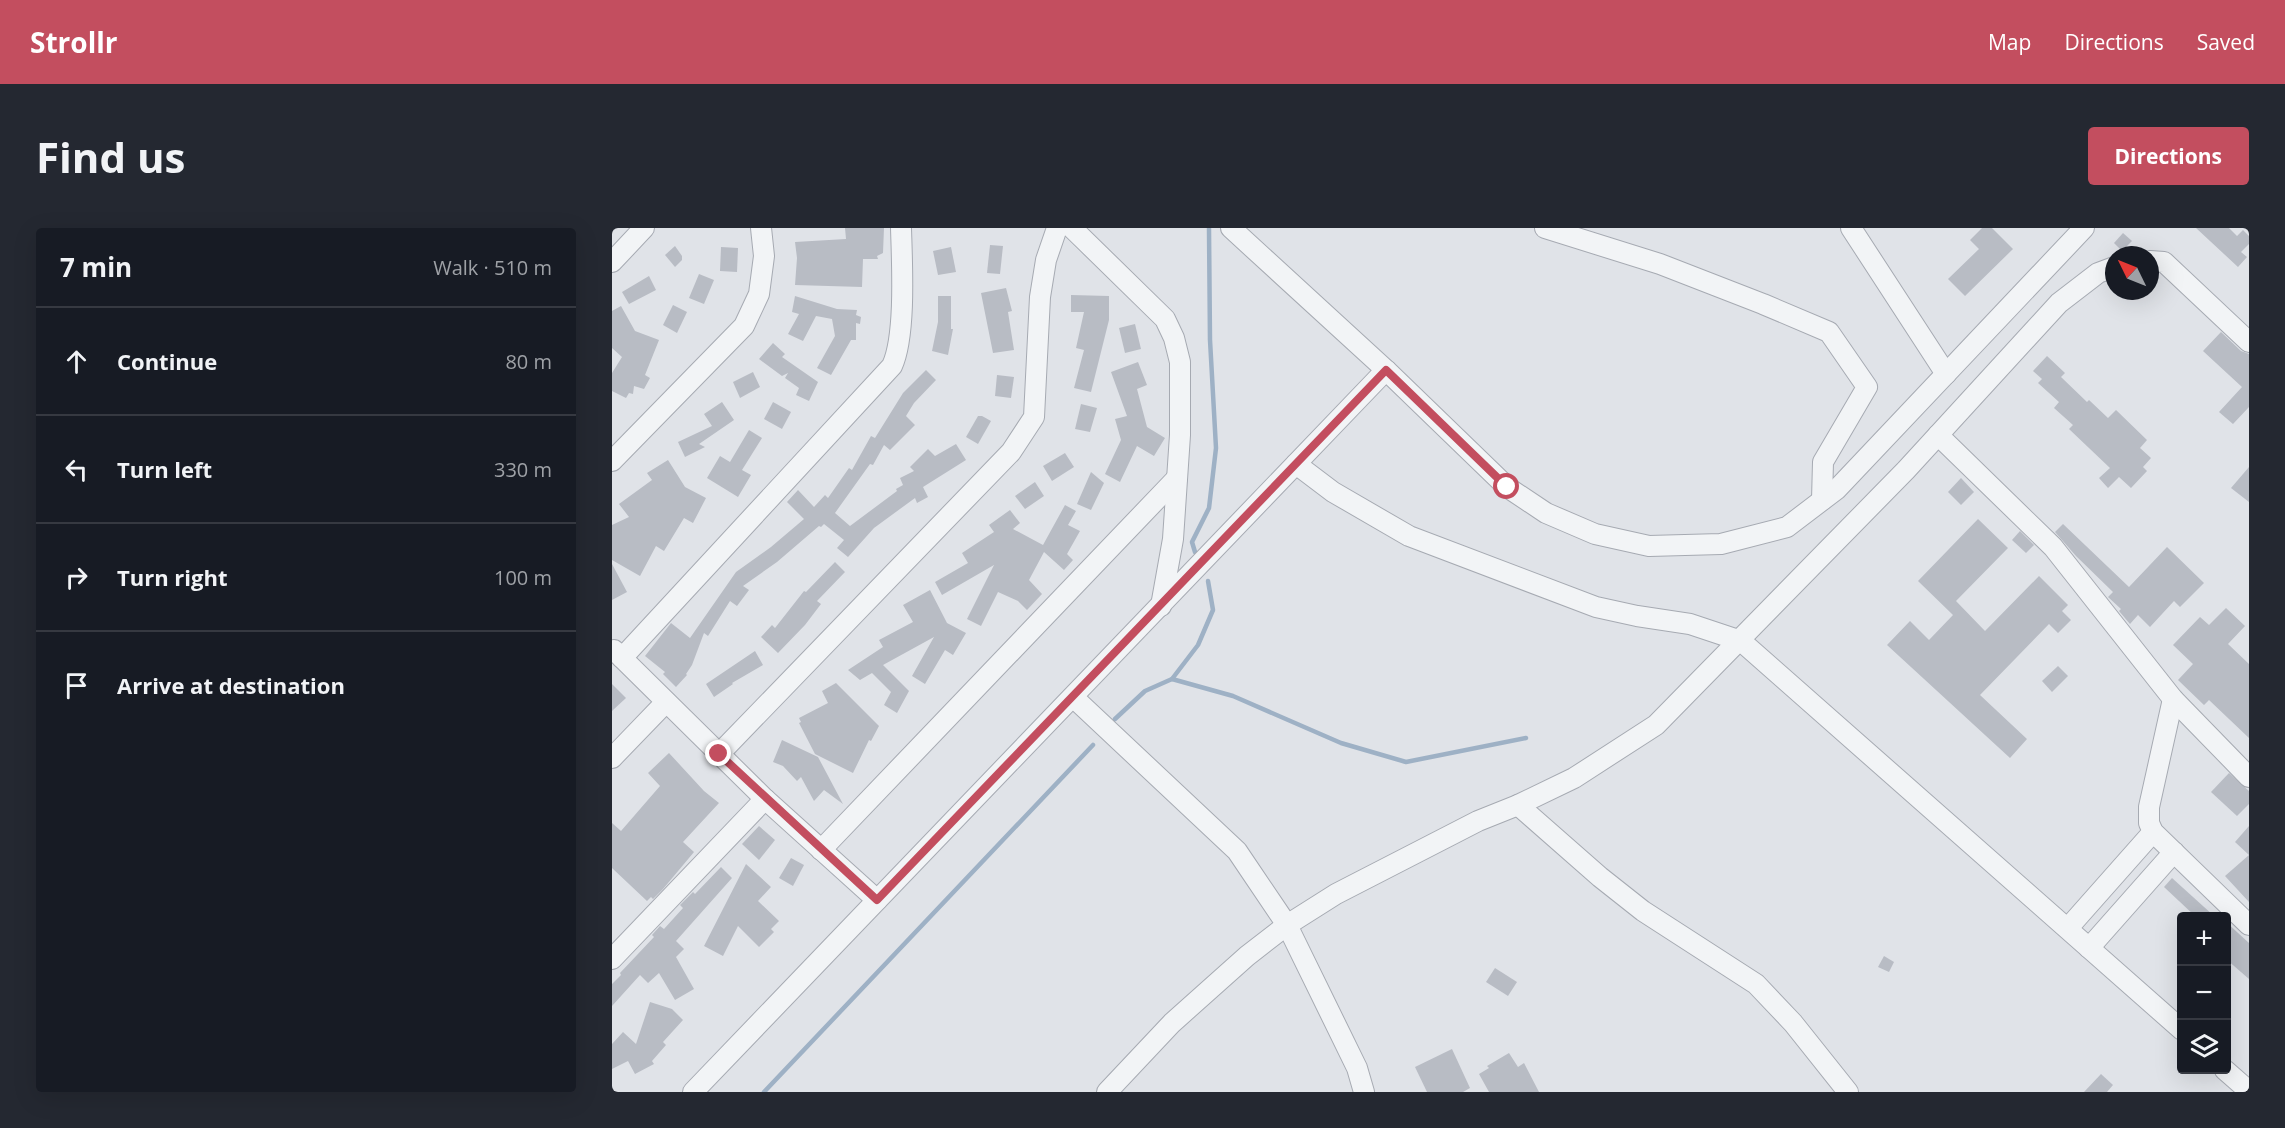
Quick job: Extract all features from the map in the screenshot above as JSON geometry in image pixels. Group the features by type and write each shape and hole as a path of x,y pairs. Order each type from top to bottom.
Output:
{"street":[{"path":"612,262 645,228"},
{"path":"612,461 744,326 759,294 764,256 761,228"},
{"path":"877,900 765,799 617,653 892,366 897,355 900,327 901,228"},
{"path":"719,754 1011,452 1034,417 1040,297 1046,260 1057,228"},
{"path":"1072,228 1165,319 1174,338 1180,362 1180,451 1173,539 1161,606"},
{"path":"1231,228 1386,370 1507,487 1546,513 1595,534 1649,546 1721,544 1787,527 1837,489 2084,228"},
{"path":"1545,228 1660,264 1829,332 1867,387 1823,462 1822,500"},
{"path":"1851,228 1946,374"},
{"path":"2159,262 2164,262 2249,342"},
{"path":"1107,1092 1172,1023 1247,956 1287,925 1346,888 1478,821 1574,778 1656,725 1741,641 1938,435 2059,303 2098,273 2105,270"},
{"path":"693,1092 1386,370"},
{"path":"1938,435 2053,547 2173,699 2249,777"},
{"path":"1296,465 1333,492 1409,537 1596,607 1690,624 1741,641 2177,1026"},
{"path":"821,850 1177,478"},
{"path":"1073,697 1237,851 1287,925 1357,1068 1364,1092"},
{"path":"2173,699 2149,807 2149,823 2153,832 2249,925"},
{"path":"612,758 666,702"},
{"path":"612,959 765,799"},
{"path":"1518,805 1600,877 1643,911 1756,984 1792,1023 1848,1092"},
{"path":"2068,928 2153,832"},
{"path":"2090,948 2174,852"},
{"path":"2230,1074 2249,1091"}],"building":[{"path":"845,228 884,228 883,253 877,256 878,259 863,259 862,287 795,285 797,258 795,242 846,239"},
{"path":"1982,228 1992,228 2013,249 1965,296 1948,279 1979,249 1970,240"},
{"path":"2196,228 2229,228 2237,236 2243,230 2249,236 2249,244 2241,252 2247,257 2238,267"},
{"path":"2123,233 2132,241 2127,246 2117,246 2114,243"},
{"path":"990,245 1003,246 1000,274 987,273"},
{"path":"675,246 682,260 675,267 665,255"},
{"path":"721,247 738,248 737,272 720,271"},
{"path":"951,247 956,272 938,275 933,251"},
{"path":"699,274 714,280 704,304 689,298"},
{"path":"649,276 656,290 629,304 622,292"},
{"path":"1006,288 1012,311 1008,312 1014,350 993,353 981,293"},
{"path":"1071,295 1109,296 1109,320 1091,392 1074,388 1084,350 1076,348 1084,312 1071,312"},
{"path":"795,296 837,309 857,310 856,315 861,317 860,324 856,323 856,340 851,340 831,375 817,368 835,336 832,319 816,316 803,341 788,334 799,314 792,312"},
{"path":"938,296 951,296 951,329 953,329 948,355 932,351 938,322"},
{"path":"673,305 687,312 677,333 663,325"},
{"path":"621,306 635,331 659,340 645,375 650,378 644,389 634,386 633,394 629,393 626,398 612,391 612,373 622,357 612,348 612,311"},
{"path":"1135,324 1141,349 1125,353 1119,328"},
{"path":"2221,332 2241,351 2249,354 2249,407 2233,424 2219,412 2242,387 2203,351"},
{"path":"773,343 785,354 782,357 818,382 809,401 796,395 799,388 785,378 788,373 782,376 759,359"},
{"path":"2047,356 2065,373 2061,377 2087,402 2089,400 2108,418 2116,410 2147,440 2140,448 2151,458 2143,467 2147,471 2131,488 2119,477 2108,488 2099,478 2110,468 2069,429 2073,425 2054,408 2059,402 2038,383 2042,379 2033,371"},
{"path":"1138,362 1147,385 1137,389 1147,427 1165,438 1154,456 1137,446 1120,482 1105,474 1121,440 1115,419 1127,416 1111,372"},
{"path":"926,370 936,380 914,403 906,416 915,425 890,450 884,445 873,465 870,464 835,513 850,526 897,491 896,489 903,485 900,478 914,471 910,467 928,449 935,456 956,444 966,460 923,487 928,497 917,503 915,498 874,528 848,557 837,548 844,540 824,524 819,526 777,562 743,586 749,590 737,606 730,601 708,636 704,633 687,675 676,687 663,674 665,672 645,656 671,623 690,638 736,572 804,519 787,502 798,490 814,507 825,495 828,498 849,468 852,470 871,436 875,438 903,393"},
{"path":"753,372 760,387 740,398 733,382"},
{"path":"997,375 1014,377 1011,398 995,396"},
{"path":"722,402 734,420 699,444 705,447 685,457 678,442 712,426 704,414"},
{"path":"773,402 791,412 782,429 764,419"},
{"path":"1081,404 1097,408 1090,432 1075,429"},
{"path":"978,416 991,421 978,444 966,437"},
{"path":"749,430 762,438 742,470 751,475 738,497 707,478 720,456 730,462"},
{"path":"1065,453 1074,467 1052,481 1043,466"},
{"path":"668,460 685,487 706,498 693,523 684,518 664,551 656,546 640,576 612,560 612,525 629,517 619,504 652,480 647,473"},
{"path":"2249,467 2249,502 2231,488"},
{"path":"1091,472 1104,483 1091,510 1077,504"},
{"path":"1961,478 1974,492 1961,505 1948,492"},
{"path":"1035,482 1044,496 1025,509 1015,496"},
{"path":"1065,505 1076,511 1068,525 1080,531 1067,554 1073,560 1064,570 1044,552 1029,580 1042,594 1027,610 1018,601 998,592 981,626 967,619 994,565 942,595 935,582 968,563 962,553 994,532 989,525 1010,510 1020,523 1013,529 1043,545"},
{"path":"1978,519 2008,548 1956,601 1985,631 2039,576 2068,605 2062,611 2071,620 2058,633 2049,624 1980,695 2027,739 2010,758 1887,645 1910,621 1929,640 1953,615 1918,581"},
{"path":"2063,524 2129,587 2167,547 2204,583 2180,607 2174,601 2150,627 2138,615 2130,624 2119,611 2121,609 2108,597 2113,592 2055,532"},
{"path":"2020,531 2034,545 2026,553 2012,540"},
{"path":"835,562 845,572 817,601 821,604 805,625 778,653 761,637 772,625 775,628 804,591 806,592"},
{"path":"612,564 627,592 612,600"},
{"path":"930,590 947,623 966,633 953,655 945,650 925,684 912,676 934,637 883,665 909,691 897,713 884,705 891,692 872,673 860,680 848,670 883,647 879,640 913,622 903,605"},
{"path":"2226,608 2245,626 2228,644 2249,664 2249,738 2209,700 2204,705 2178,680 2193,664 2173,645 2200,617 2209,625"},
{"path":"755,651 763,665 732,683 714,697 706,684"},
{"path":"2058,666 2068,676 2052,692 2042,681"},
{"path":"836,683 879,726 871,741 869,740 853,773 815,754 799,723 801,722 799,718 828,703 822,691"},
{"path":"612,684 626,698 612,711"},
{"path":"782,740 818,757 843,804 824,790 814,801 801,777 797,781 783,766 773,762"},
{"path":"669,753 704,791 719,803 683,842 694,852 663,889 653,899 651,897 647,901 612,868 612,823 621,831 660,786 648,773"},
{"path":"2229,773 2249,791 2249,804 2237,816 2211,792"},
{"path":"759,826 775,840 759,860 742,844"},
{"path":"2249,826 2249,855 2235,842"},
{"path":"2249,855 2249,902 2225,876"},
{"path":"791,858 804,865 793,886 779,878"},
{"path":"746,864 771,887 758,901 779,921 771,929 774,932 759,947 738,926 723,956 704,946"},
{"path":"721,867 732,878 676,941 684,949 676,957 694,989 675,1000 659,973 648,983 640,975 612,1006 612,984 621,975 620,973 654,937 652,935 660,926 664,929 683,908 680,905 693,892 695,894"},
{"path":"2172,878 2210,912 2191,912 2164,887"},
{"path":"2231,927 2249,943 2249,979 2231,963"},
{"path":"1884,956 1894,962 1889,972 1878,967"},
{"path":"1495,968 1517,982 1508,996 1486,982"},
{"path":"650,1002 672,1009 683,1020 663,1042 666,1045 652,1061 654,1064 635,1074 628,1061 612,1069 612,1044 623,1032 636,1044"},
{"path":"1452,1049 1470,1088 1463,1092 1427,1092 1415,1067"},
{"path":"1509,1053 1518,1067 1524,1063 1539,1092 1489,1092 1479,1074 1489,1068 1487,1066"},
{"path":"2101,1074 2113,1085 2107,1092 2084,1092"}],"waterway":[{"path":"1195,552 1192,542 1209,508 1216,448 1210,340 1209,229"},
{"path":"1172,679 1198,645 1213,610 1208,581"},
{"path":"1115,719 1145,691 1172,679 1233,696 1341,743 1406,762 1526,738"},
{"path":"764,1092 1093,745"}],"route":[{"path":"719,754 765,799 877,900 1386,370 1507,487"}]}
